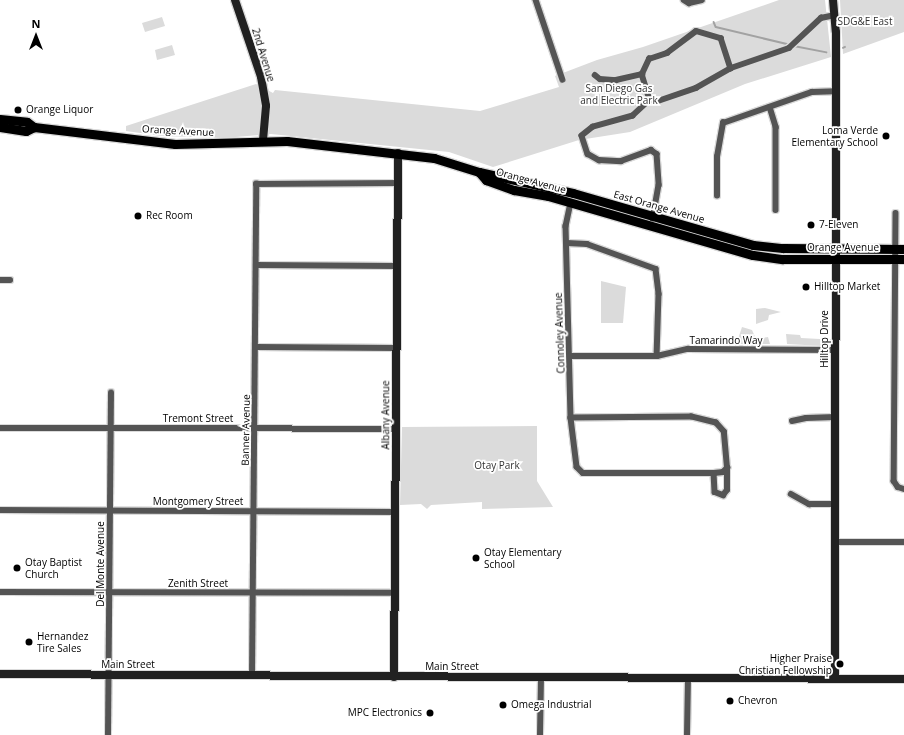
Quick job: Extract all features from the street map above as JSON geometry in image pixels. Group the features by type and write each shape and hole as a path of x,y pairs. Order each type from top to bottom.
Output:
{"main road":[{"name":"2nd Avenue","path":"235,0 261,76 266,106 262,142"},
{"name":"Hilltop Drive","path":"833,0 835,15 835,679"},
{"name":"Orange Avenue","path":"0,119 27,122 34,127 175,144 262,142 313,143 434,158 479,172 486,180 514,190 572,203 754,255 783,259 835,259 899,254"},
{"name":"Orange Avenue","path":"0,128 26,131 34,127"},
{"name":"Albany Avenue","path":"394,677 398,153"},
{"name":"East Orange Avenue","path":"479,172 575,193 754,245 835,249"},
{"path":"572,203 575,193"},
{"name":"Orange Avenue","path":"835,249 899,254"},
{"name":"Main Street","path":"0,674 904,679"}],"street":[{"path":"536,0 563,80"},
{"path":"684,0 688,3 702,0"},
{"path":"651,226 657,205 659,156 655,150 616,161 599,160 588,154 582,136 588,130 634,116 650,100 665,99 696,88 731,68 788,48 821,18 835,15"},
{"path":"650,100 642,74 649,59 667,53 696,30 721,38 731,68"},
{"path":"596,75 600,79 616,80 642,74"},
{"path":"717,196 718,157 723,123 812,92 835,91"},
{"path":"770,107 776,127 776,210"},
{"name":"Banner Avenue","path":"252,676 256,347 256,184 398,183"},
{"name":"Connoley Avenue","path":"572,203 566,226 572,418 576,463 580,471 584,473 714,473"},
{"path":"896,213 899,254 894,482 898,487 904,489"},
{"path":"567,243 587,244 656,269 658,276 657,356"},
{"path":"256,265 398,266"},
{"path":"0,280 10,280"},
{"path":"256,347 397,348"},
{"name":"Tamarindo Way","path":"570,356 657,356 688,349 835,350"},
{"name":"Del Monte Avenue","path":"108,735 111,393"},
{"path":"572,418 692,417 716,423 724,432 727,468 727,490 723,495 715,492 714,473 723,472 727,468"},
{"path":"792,422 806,418 835,417"},
{"name":"Tremont Street","path":"0,428 396,429"},
{"path":"791,494 809,504 835,504"},
{"name":"Montgomery Street","path":"0,510 396,512"},
{"path":"835,542 904,542"},
{"name":"Zenith Street","path":"0,592 395,593"},
{"path":"540,735 541,677"},
{"path":"687,735 688,678"}],"green space":[{"name":"San Diego Gas and Electric Park","path":"779,0 825,0 831,57 745,84 630,132 579,140 493,167 449,152 271,134 224,138 162,136 126,131 126,126 256,84 273,93 275,90 480,111 559,87 555,76 597,60 643,47"},
{"name":"SDG&E East","path":"840,0 904,0 904,32 843,54"},
{"path":"162,17 165,26 145,32 142,23"},
{"path":"172,45 175,55 157,60 155,50"},
{"path":"601,281 626,287 623,323 601,323"},
{"path":"765,308 781,312 769,315 768,320 756,324 756,309"},
{"path":"742,327 752,330 756,339 768,337 770,344 724,344 723,339 738,339"},
{"path":"786,334 800,335 801,338 820,339 823,346 787,344"},
{"name":"Otay Park","path":"537,426 537,481 553,507 482,509 482,502 431,505 427,509 421,504 400,505 402,427"}],"waterway":[{"path":"714,22 716,27 791,45"},
{"path":"794,46 826,52"}],"place":[{"name":"Orange Liquor","path":"18,110"},
{"name":"Loma Verde Elementary School","path":"886,136"},
{"name":"Rec Room","path":"138,216"},
{"name":"7-Eleven","path":"811,225"},
{"name":"Hilltop Market","path":"806,287"},
{"name":"Otay Elementary School","path":"476,558"},
{"name":"Otay Baptist Church","path":"17,568"},
{"name":"Hernandez Tire Sales","path":"29,642"},
{"name":"Higher Praise Christian Fellowship","path":"840,664"},
{"name":"Chevron","path":"730,701"},
{"name":"Omega Industrial","path":"503,705"},
{"name":"MPC Electronics","path":"430,713"}]}
